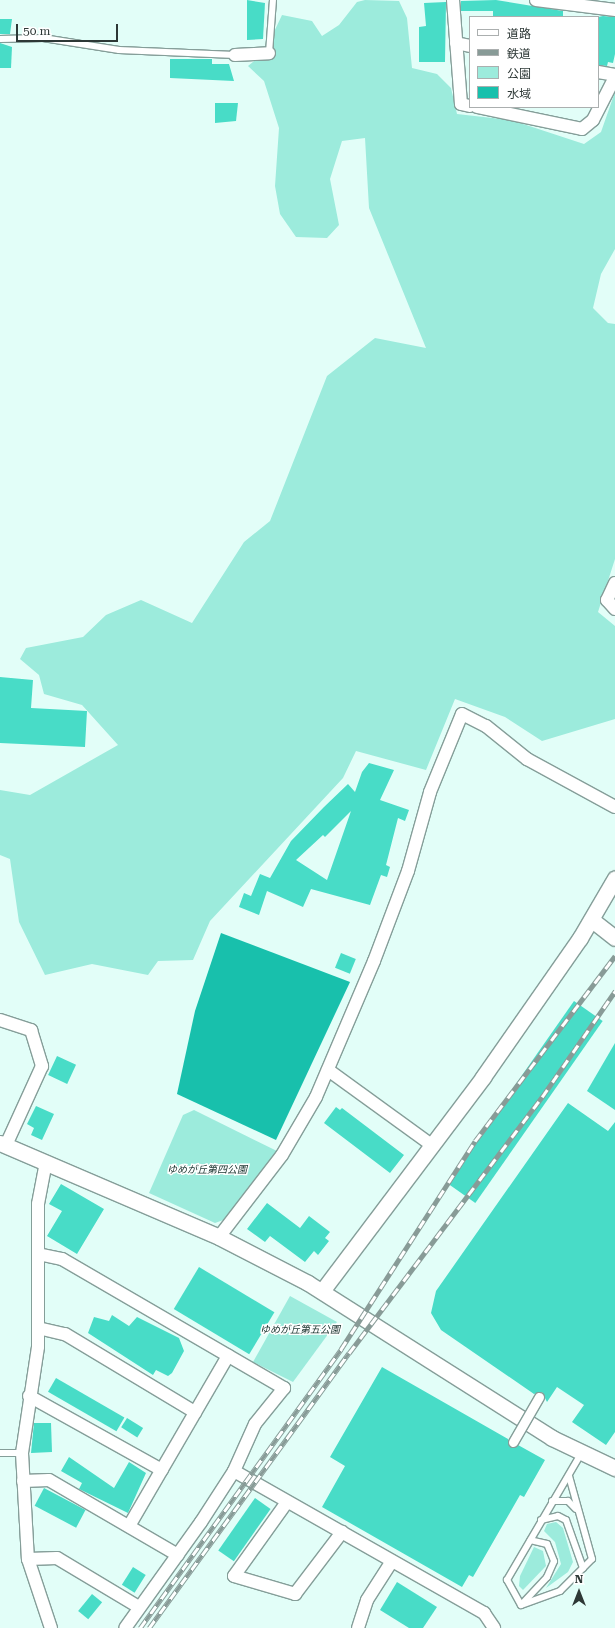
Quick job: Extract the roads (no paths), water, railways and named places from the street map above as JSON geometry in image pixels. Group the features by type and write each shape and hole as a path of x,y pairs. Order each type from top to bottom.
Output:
{"street":[{"path":"453,0 461,104 469,106"},
{"path":"536,0 615,10"},
{"path":"456,43 469,46"},
{"path":"235,55 269,53"},
{"path":"482,108 582,129 593,120 615,76 599,72"},
{"path":"615,583 607,600 615,609"},
{"path":"219,1237 282,1155 328,1070 374,962 408,871 430,792 462,714 486,726 527,759 615,807"},
{"path":"322,1291 433,1146 592,920 615,878"},
{"path":"592,920 615,938"},
{"path":"0,1020 31,1030 42,1066 3,1144 219,1237 322,1291 581,1454 615,1468"},
{"path":"328,1070 433,1146"},
{"path":"46,1162 38,1204 38,1328 22,1453 28,1559 51,1628"},
{"path":"38,1254 62,1259 284,1388 256,1424 234,1471 178,1555 125,1628"},
{"path":"38,1328 66,1334 196,1412"},
{"path":"129,1526 228,1356"},
{"path":"29,1396 162,1470"},
{"path":"513,1442 539,1397"},
{"path":"234,1471 484,1613 494,1628"},
{"path":"23,1481 49,1480 178,1555"},
{"path":"287,1502 234,1576 295,1594 342,1532"},
{"path":"28,1559 57,1558 139,1607"},
{"path":"358,1628 367,1600 392,1561"}],"lane":[{"path":"269,53 273,0"},
{"path":"0,39 43,38 119,50 235,55"},
{"path":"0,1453 22,1453"},
{"path":"521,1605 507,1580 581,1454"},
{"path":"521,1605 560,1591 592,1559 592,1552 577,1510 569,1476"},
{"path":"552,1502 568,1501 577,1510"},
{"path":"541,1520 558,1516 566,1520 583,1568"},
{"path":"521,1605 550,1573 554,1561 547,1544 530,1540"}],"water":[{"path":"221,933 350,982 276,1140 177,1094 195,1011"}],"railway":[{"path":"140,1628 341,1349 475,1141 615,956"},
{"path":"149,1628 349,1353 542,1097 615,991"}],"park label":[{"name":"ゆめが丘第四公園","path":"207,1170"},
{"name":"ゆめが丘第五公園","path":"300,1330"}]}
